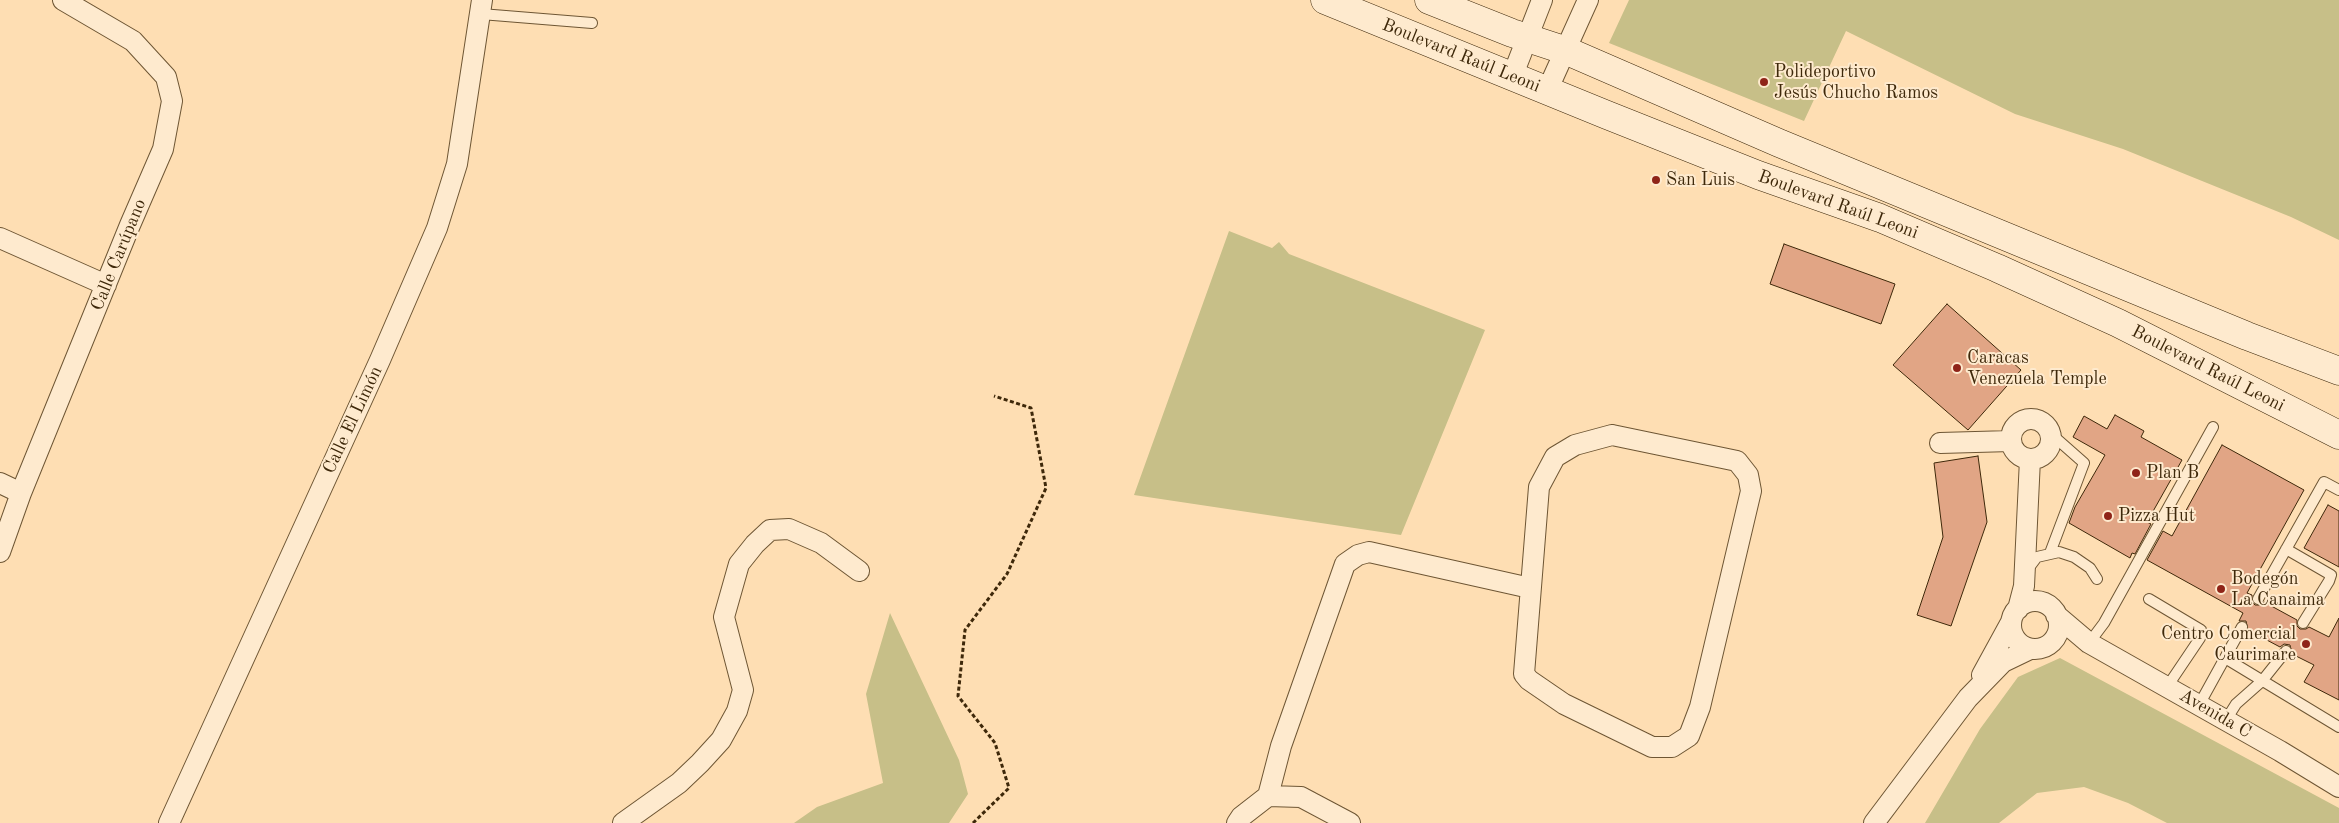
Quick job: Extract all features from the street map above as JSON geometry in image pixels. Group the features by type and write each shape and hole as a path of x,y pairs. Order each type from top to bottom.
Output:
{"main road":[{"name":"Boulevard Raúl Leoni","path":"1326,0 1512,77 1758,175 1880,218 1997,268 2118,323 2339,435"},
{"name":"Boulevard Raúl Leoni","path":"1440,2 1528,38 1567,51 1779,143 2247,336 2339,371"}],"street":[{"name":"Calle Carúpano","path":"0,552 21,493 163,149 172,101 166,77 133,41 62,0"},
{"path":"1512,77 1542,0"},
{"path":"1547,91 1567,51 1588,0"},
{"name":"Calle El Limón","path":"169,823 380,360 437,228 457,164 482,7"},
{"path":"0,238 106,285"},
{"path":"2030,419 2042,423 2050,433 2050,447 2045,453 2030,459 2017,454 2011,441 2014,429 2018,424 2030,419"},
{"path":"1612,435 1737,461 1748,475 1751,491 1700,707 1689,736 1672,748 1652,747 1564,704 1529,680 1524,674 1524,664 1530,588 1539,487 1555,457 1575,445 1612,435"},
{"path":"1940,443 2011,441"},
{"name":"Avenida C","path":"1968,698 2014,616 2024,586 2028,557 2030,459"},
{"path":"0,483 21,493"},
{"path":"623,823 679,783 700,764 721,740 737,711 743,690 724,617 739,564 755,544 770,530 789,529 821,543 859,571"},
{"path":"1236,823 1268,796 1281,746 1345,564 1358,555 1369,552 1530,588"},
{"name":"Avenida C","path":"2028,557 2059,626 2052,642"},
{"path":"2030,649 2019,644 2012,634 2014,616 2032,602 2052,610"},
{"name":"Avenida C","path":"2052,610 2089,644 2226,720 2339,787"},
{"name":"Avenida C","path":"1874,823 1968,698 2003,662 2030,649 2042,648 2052,642 2068,640 2089,644"},
{"path":"1268,796 1301,797 1350,823"}],"lane":[{"path":"482,7 592,23"},
{"path":"2089,644 2104,623 2213,427"},
{"path":"2050,433 2084,463 2050,553"},
{"path":"2258,599 2324,482 2339,490"},
{"path":"2286,549 2330,574 2330,581 2303,623"},
{"path":"2028,557 2059,552 2074,557 2090,568 2096,579"},
{"path":"2149,599 2202,630 2200,638 2168,687"},
{"path":"2199,705 2242,627"},
{"path":"2226,720 2236,704 2262,681 2286,650"},
{"path":"2225,658 2339,727"}],"path":[{"path":"973,823 1009,788 995,743 958,696 965,630 1006,574 1046,488 1031,408 994,396"}],"shaded area":[{"path":"1629,0 2339,0 2339,240 2291,217 2123,149 2015,114 1846,31 1804,121 1609,43"},
{"path":"1229,231 1272,248 1279,242 1289,254 1485,330 1401,535 1134,495"},
{"path":"890,613 959,760 968,794 949,823 794,823 817,807 883,783 866,694"},
{"path":"2060,658 2339,808 2339,823 2167,823 2128,803 2084,787 2037,793 1999,823 1925,823 1980,729 2018,677"}],"building":[{"path":"1784,244 1895,284 1881,324 1770,284"},
{"name":"Caracas Venezuela Temple","path":"1947,304 2021,370 1968,430 1893,365"},
{"path":"2115,415 2144,431 2141,437 2182,460 2147,522 2151,524 2135,554 2132,553 2130,558 2069,523 2075,507 2105,455 2073,437 2084,416 2107,429"},
{"path":"2222,445 2304,490 2247,593 2252,595 2252,602 2255,605 2261,605 2264,602 2297,620 2297,626 2300,629 2309,627 2329,637 2339,618 2339,700 2304,682 2314,665 2292,654 2290,645 2284,644 2280,647 2248,630 2246,621 2239,621 2243,613 2147,560 2163,531 2172,536"},
{"path":"1978,456 1987,522 1951,626 1917,615 1943,537 1934,463"},
{"path":"2328,505 2339,511 2339,567 2304,548"}],"place":[{"name":"Polideportivo Jesús Chucho Ramos","path":"1764,82"},
{"name":"San Luis","path":"1656,180"},
{"name":"Caracas Venezuela Temple","path":"1957,368"},
{"name":"Plan B","path":"2136,473"},
{"name":"Pizza Hut","path":"2108,516"},
{"name":"Bodegón La Canaima","path":"2221,589"},
{"name":"Centro Comercial Caurimare","path":"2306,644"}]}
